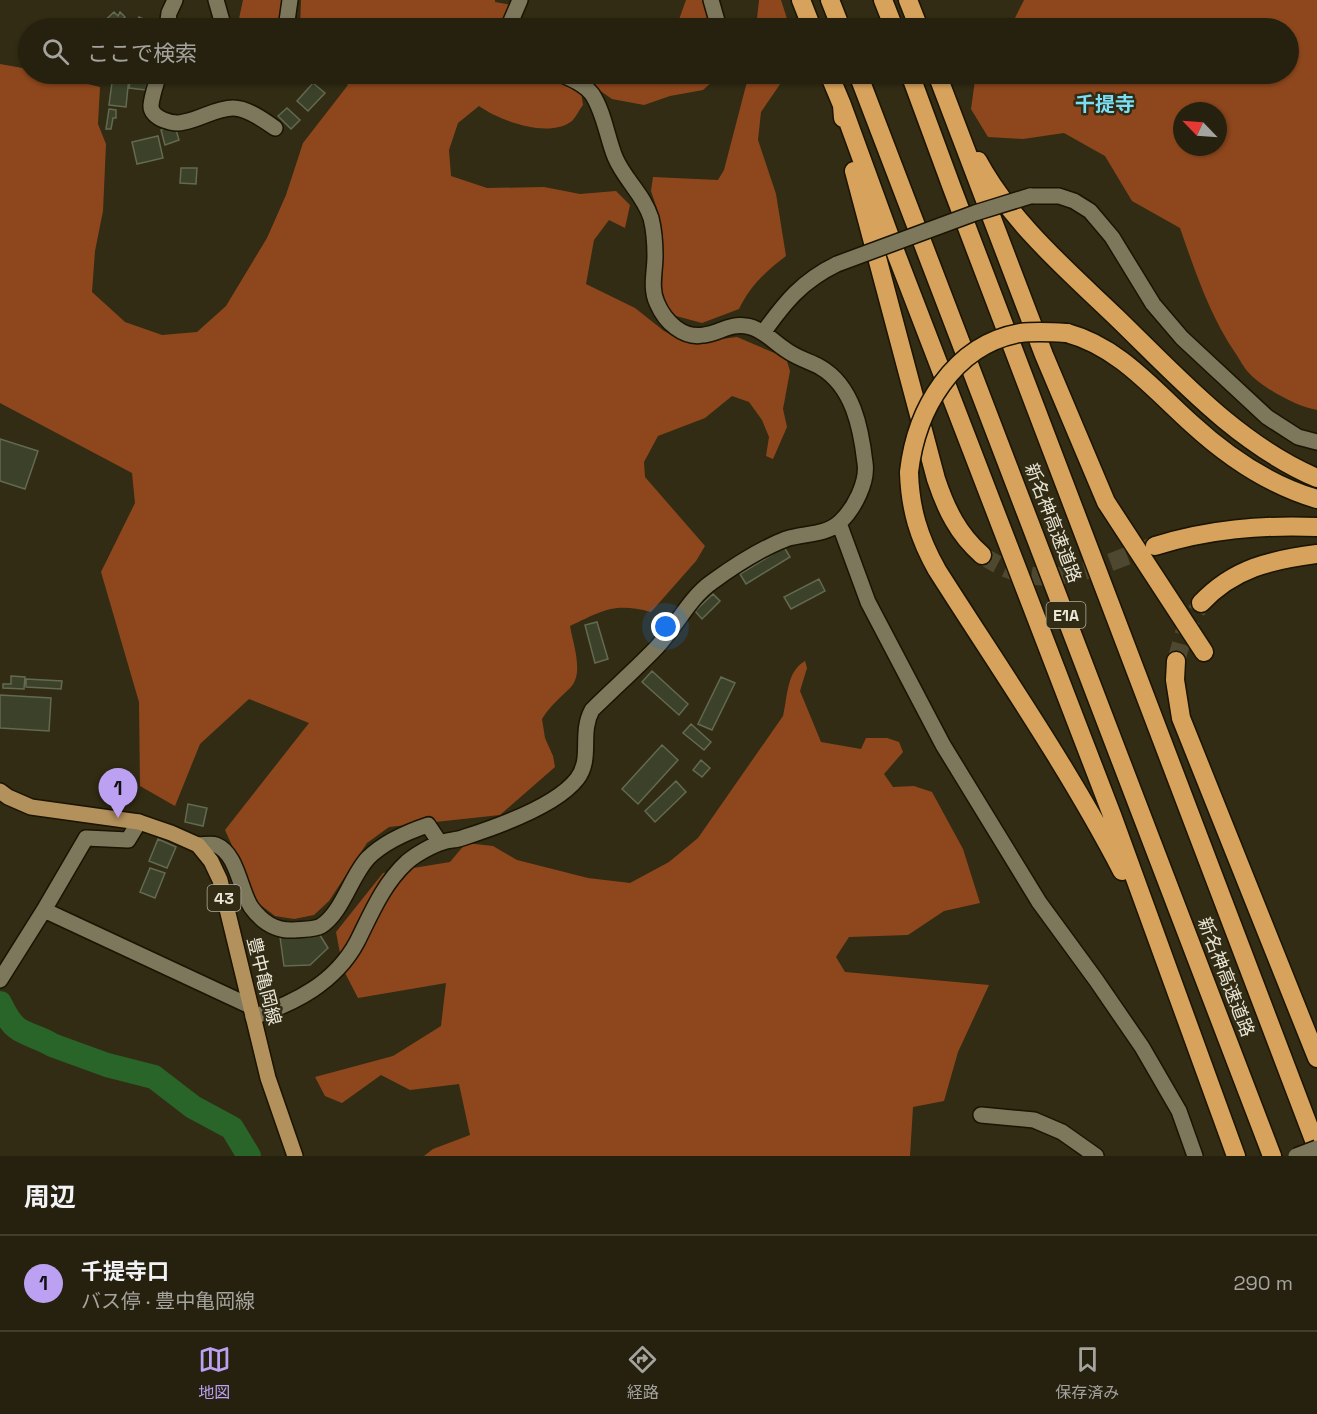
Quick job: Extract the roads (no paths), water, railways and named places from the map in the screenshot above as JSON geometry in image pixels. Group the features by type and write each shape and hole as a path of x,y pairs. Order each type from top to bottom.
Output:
{"highway":[{"path":"801,0 808,18"},
{"path":"830,0 837,18"},
{"path":"883,0 890,18"},
{"path":"908,0 915,18"},
{"path":"833,84 1112,815 1236,1156"},
{"name":"新名神高速道路","path":"862,84 1272,1156"},
{"name":"新名神高速道路","path":"914,84 1317,1148"},
{"path":"941,84 982,168 1019,220 1047,251 1203,402 1231,425 1284,462 1317,478"},
{"path":"941,84 1048,365 1106,502 1204,652"},
{"path":"842,105 846,142 879,258 933,469 950,514 971,545 982,555"},
{"path":"1156,937 1100,830 923,545 910,496 909,472 912,448 926,408 939,387 955,369 975,352 996,340 1018,333 1066,333 1104,347 1123,360 1192,425 1240,463 1287,489 1317,499"},
{"path":"1155,546 1180,538 1235,528 1317,527"},
{"path":"1201,603 1226,581 1244,571 1288,558 1317,554"},
{"path":"1176,661 1175,681 1181,718 1317,1058"}],"main road":[{"path":"0,791 31,807 139,822 198,845"},
{"name":"豊中亀岡線","path":"198,845 211,861 220,880 268,1078 295,1156"}],"street":[{"path":"169,18 175,0"},
{"path":"216,0 221,18"},
{"path":"287,18 290,0"},
{"path":"512,18 520,0"},
{"path":"711,0 716,18"},
{"path":"156,84 150,107 154,115 163,119 183,123 206,114 233,108 242,110 275,128"},
{"path":"44,910 251,1011 282,1007 316,989 334,974 355,945 380,894 408,862 440,843 463,838 530,812 560,794 576,780 585,762 584,731 586,720 592,710 658,646 675,622 710,583 766,548 788,539 823,532 839,523 851,508 861,488 866,469 854,408 843,388 820,367 807,363 749,326 736,325 704,335 692,335 680,331 663,315 655,301 653,283 655,256 650,217 641,198 615,159 593,97 586,87 580,84"},
{"path":"763,333 783,304 799,288 817,274 837,264 975,213 1030,196 1059,196 1074,201 1090,211 1112,237 1154,304 1182,338 1267,417 1298,437 1317,442"},
{"path":"839,523 868,602 944,745 1039,902 1142,1047 1179,1111 1195,1156"},
{"path":"0,980 86,838 128,840 139,822"},
{"path":"198,845 215,844 226,851 236,869 247,901 256,914 269,925 287,930 320,926 333,914 368,859 400,836 428,825 440,843"},
{"path":"981,1114 1034,1120 1062,1132 1096,1156"},
{"path":"1296,1156 1317,1148"}],"waterway":[{"path":"0,1003 12,1023 25,1033 107,1065 154,1077 193,1107 232,1128 249,1156"}],"tunnel":[{"path":"982,555 1004,568 1025,575 1046,577 1087,570 1151,547"},
{"path":"1176,661 1184,633 1201,603"}],"place":[{"name":"千提寺口","path":"118,818"}],"district":[{"name":"千提寺","path":"1105,104"}]}
